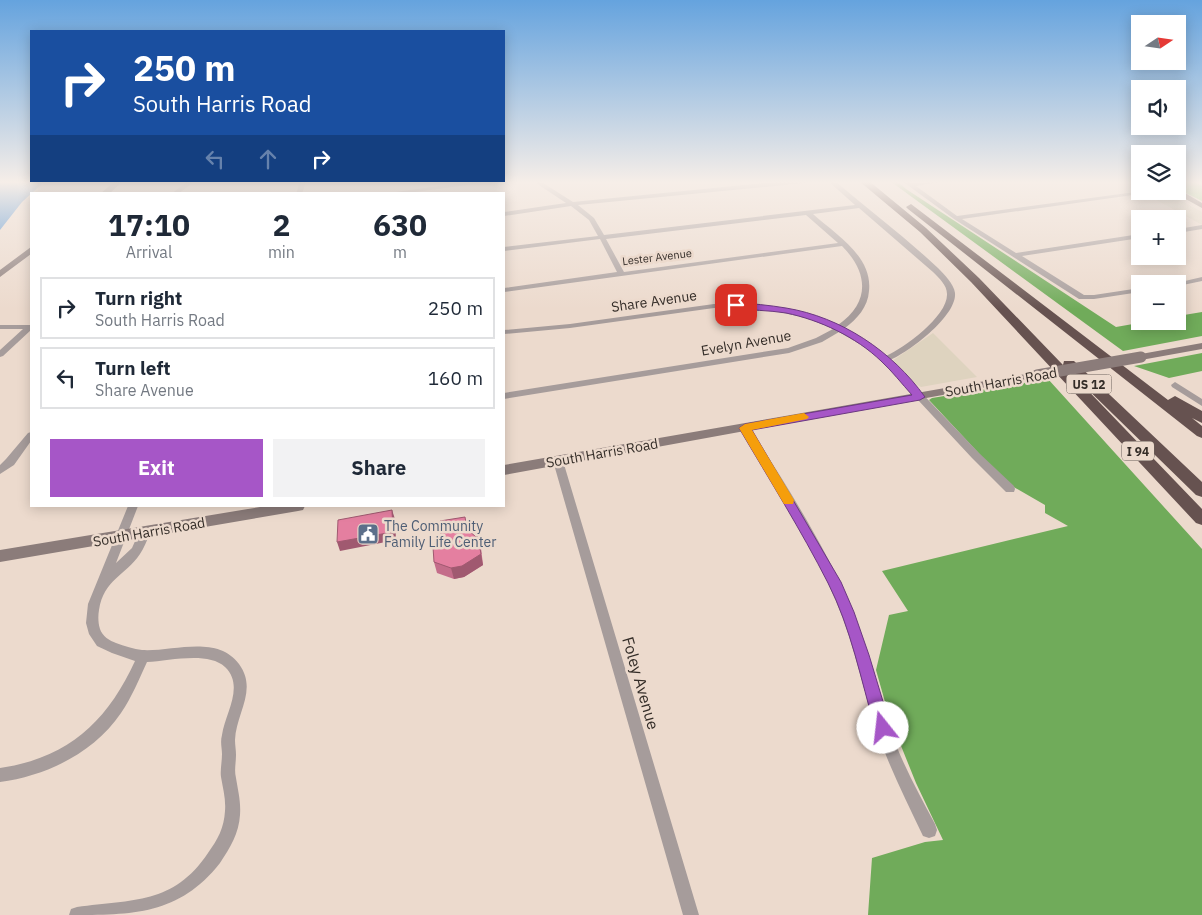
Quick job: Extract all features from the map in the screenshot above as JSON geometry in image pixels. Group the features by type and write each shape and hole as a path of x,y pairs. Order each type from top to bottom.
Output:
{"highway":[{"name":"I 94","path":"915,224 975,280 1202,519"},
{"path":"932,224 1202,433"},
{"name":"US 12","path":"975,280 992,291 1202,491"},
{"name":"US 12","path":"1089,346 1113,358 1202,418"}],"main road":[{"path":"0,274 30,251"},
{"name":"South Harris Road","path":"505,470 1202,346"},
{"name":"South Harris Road","path":"0,556 292,507"}],"street":[{"path":"594,224 621,273"},
{"path":"505,249 711,224"},
{"name":"Evelyn Avenue","path":"505,396 789,350 809,345 840,329 858,314 866,297 865,279 861,267 842,244 820,224"},
{"path":"882,224 936,270 948,284 951,294 951,302 942,317 892,356 885,359"},
{"path":"965,224 1082,297 1131,291"},
{"path":"1186,230 1202,227"},
{"path":"1015,255 1131,237"},
{"name":"Lester Avenue","path":"505,290 842,244"},
{"path":"1186,282 1202,280"},
{"name":"Share Avenue","path":"505,332 548,329 714,306 736,305 786,310 818,319 866,344 885,359 980,462 1010,489"},
{"path":"0,327 30,327"},
{"path":"0,354 30,328"},
{"path":"1175,385 1202,403"},
{"path":"745,428 834,582 856,638 883,728 904,780 929,830"},
{"path":"0,470 10,462 30,436"},
{"name":"Foley Avenue","path":"558,461 691,915"},
{"path":"77,915 94,912 128,911 163,903 171,899 205,872 218,853 230,828 233,810 232,792 227,775 228,740 239,697 240,682 235,668 219,656 192,653 143,657 110,647 98,639 94,633 91,623 92,614 101,584 133,507"},
{"path":"101,584 136,551 144,533"},
{"path":"0,775 17,774 46,764 65,754 87,738 103,724 125,696 143,657"}],"shaded area":[{"path":"933,333 977,377 921,387 913,383 892,361"}],"green space":[{"path":"949,224 959,224 1116,327 1131,324 1131,330 1186,330 1186,315 1202,312 1202,336 1123,351"},
{"path":"1202,353 1202,371 1169,378 1134,366"},
{"path":"1048,379 1202,549 1202,915 868,915 872,858 925,842 943,840 916,783 889,716 876,670 889,615 908,611 882,571 1068,526 1045,513 1045,505 1012,486 999,475 929,400"}],"building":[{"path":"392,510 393,532 337,542 338,520"},
{"path":"465,517 467,529 478,537 481,554 462,566 451,568 434,562 433,547 441,534 440,521"}],"slow traffic":[{"path":"788,500 745,428 804,417"}],"place":[{"name":"The Community Family Life Center","path":"368,534"}],"route":[{"path":"736,305 786,310 832,325 866,344 885,359 920,397 745,428 770,468 834,582 862,655 883,728"}]}
